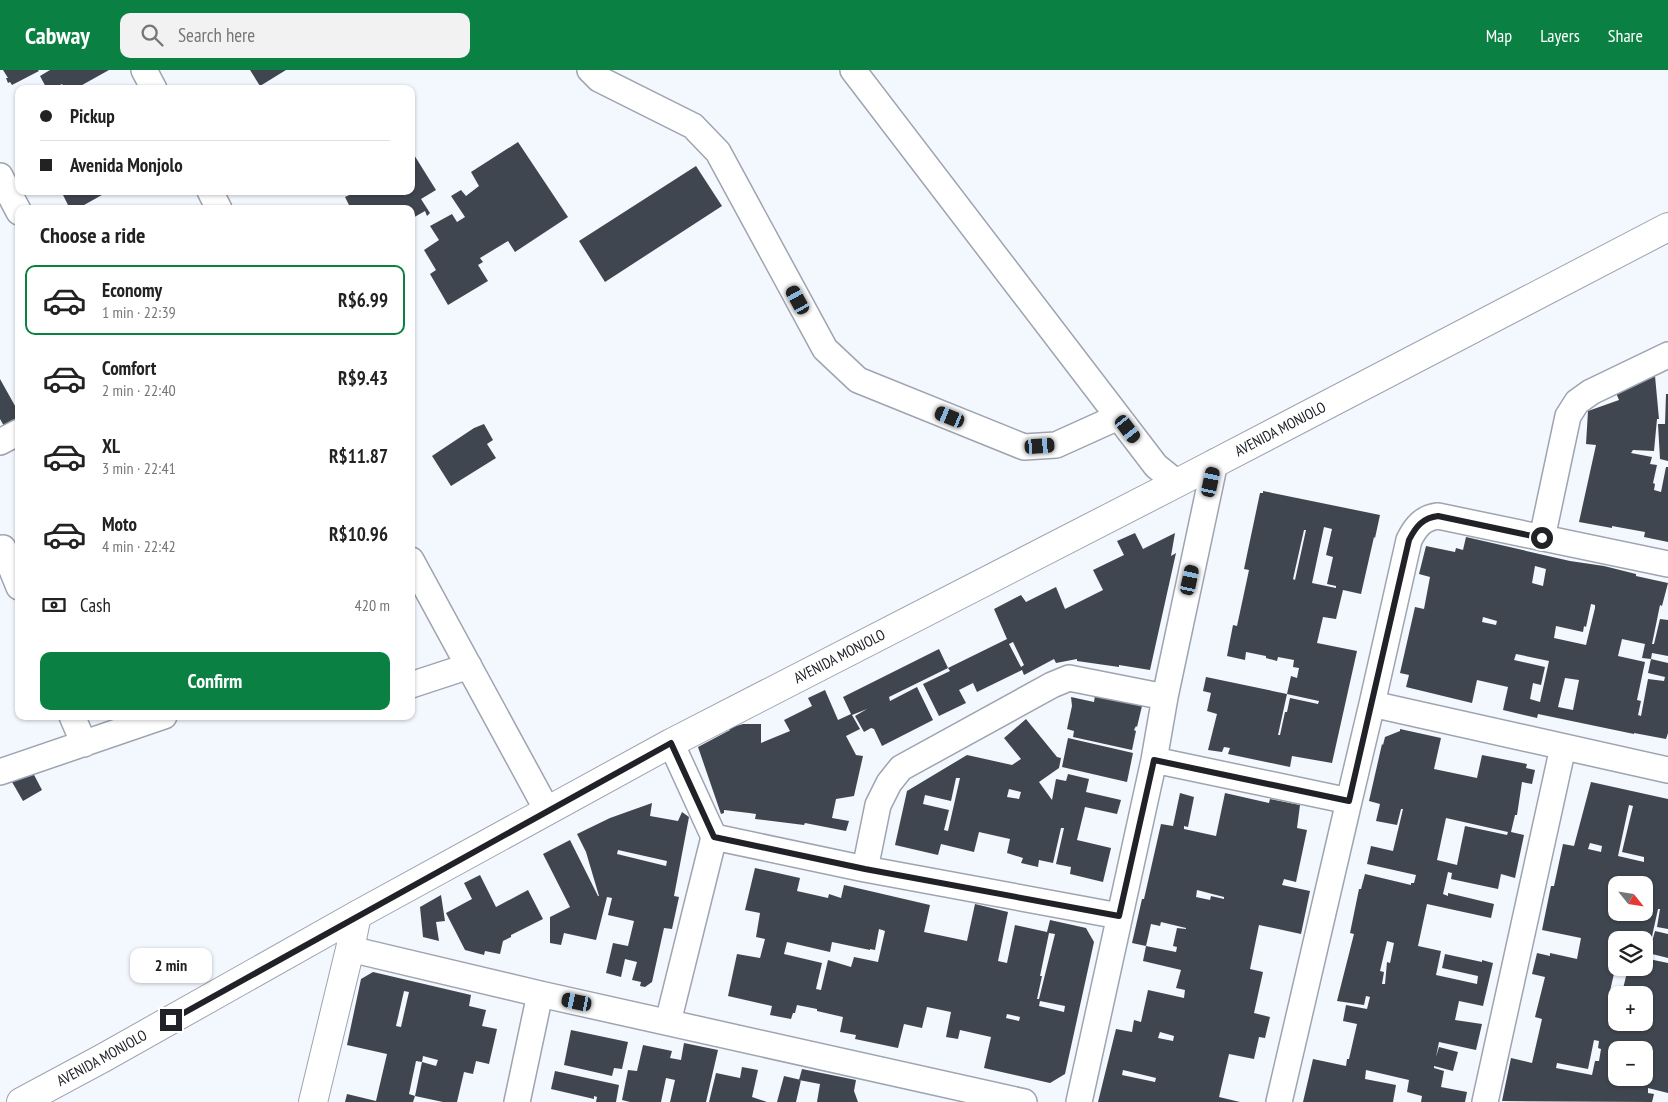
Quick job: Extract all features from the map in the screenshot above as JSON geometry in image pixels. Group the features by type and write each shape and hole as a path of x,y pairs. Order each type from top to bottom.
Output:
{"street":[{"path":"144,70 152,85"},
{"path":"590,70 599,79 693,126 718,152 825,349 858,380 1024,447 1056,445 1118,417"},
{"path":"853,70 1156,466 1177,483"},
{"path":"0,176 15,205"},
{"name":"AVENIDA MONJOLO","path":"21,1102 671,743 1177,483 1668,227"},
{"path":"1542,538 1568,416 1577,402 1590,392 1668,354"},
{"path":"0,442 15,434"},
{"path":"1079,1102 1154,760 1165,697 1215,462"},
{"path":"1279,1102 1409,540 1420,523 1427,518 1438,516 1668,564"},
{"path":"3,548 15,577"},
{"path":"415,567 547,810"},
{"path":"415,684 469,666"},
{"path":"865,869 878,804 889,783 901,768 1052,685 1069,678 1165,697"},
{"path":"1372,704 1668,770"},
{"path":"74,720 84,744"},
{"path":"0,772 153,720"},
{"path":"668,1022 714,837 671,743"},
{"path":"1485,1102 1563,747"},
{"path":"1154,760 1349,801"},
{"path":"714,837 865,869 1119,916"},
{"path":"313,1102 350,949 356,916"},
{"path":"350,949 540,994 1024,1102"},
{"path":"517,1102 540,994"}],"building":[{"path":"3,70 39,71 12,85 10,82 8,83 6,78 8,78"},
{"path":"50,70 109,70 82,85 45,85 40,76"},
{"path":"250,70 286,70 262,85 259,85"},
{"path":"518,142 568,217 515,252 508,241 480,258 483,262 478,265 488,281 448,305 430,274 436,270 424,250 439,240 430,226 452,214 457,222 465,217 451,196 461,190 466,196 479,186 471,172"},
{"path":"415,156 436,190 421,199 430,213 427,216 425,211 415,217 415,205 349,205 345,197 349,195 415,195"},
{"path":"696,166 722,206 605,282 579,241"},
{"path":"63,195 102,195 84,205 68,205"},
{"path":"1655,376 1659,419 1657,419 1654,451 1633,450 1631,453 1652,457 1650,464 1657,465 1653,483 1655,484 1654,490 1661,492 1666,467 1668,467 1668,542 1644,537 1645,532 1579,522 1596,445 1586,444 1588,411 1619,400 1616,393"},
{"path":"0,379 15,406 15,420 4,426 0,419"},
{"path":"1666,394 1668,394 1668,461 1660,459 1658,424 1665,424"},
{"path":"484,424 493,440 487,444 496,458 451,486 432,456 474,428"},
{"path":"1263,491 1380,515 1361,594 1343,590 1336,619 1323,617 1317,643 1357,651 1332,763 1292,756 1290,767 1228,754 1230,748 1224,747 1222,752 1208,750 1217,714 1207,711 1211,693 1203,691 1206,677 1287,694 1291,676 1297,678 1299,668 1293,667 1294,660 1278,657 1277,661 1266,658 1266,656 1246,652 1245,660 1227,656 1233,625 1237,626 1249,570 1244,569 1260,493 1263,493","holes":["1324,527 1332,529 1326,555 1333,557 1327,584 1336,586 1336,588 1312,583","1304,530 1306,530 1295,580 1293,579","1287,694 1319,701 1318,704 1290,698 1280,735 1278,735"]},
{"path":"1135,533 1143,549 1175,533 1171,556 1176,553 1150,670 1077,661 1077,659 1056,663 1054,659 1024,675 1022,670 977,692 973,683 959,690 966,703 939,716 923,684 950,671 948,668 1007,639 994,609 1021,595 1026,602 1056,587 1065,609 1103,590 1093,570 1124,555 1117,541","holes":["1013,642 1024,665 1021,667 1009,644"]},
{"path":"1466,537 1570,561 1604,566 1668,583 1662,606 1660,605 1652,644 1654,644 1660,619 1668,620 1668,656 1652,653 1651,659 1668,663 1668,733 1666,739 1538,714 1537,718 1503,710 1508,687 1477,680 1472,703 1406,687 1409,675 1400,673 1415,607 1424,609 1430,577 1419,574 1426,546 1455,552 1456,548 1463,550","holes":["1535,566 1546,569 1543,586 1532,583","1591,604 1595,605 1586,645 1554,638 1556,626 1583,632 1584,626 1586,627","1483,617 1497,621 1496,625 1482,622","1622,639 1645,644 1642,658 1651,659 1648,673 1665,677 1664,681 1648,679 1641,716 1638,715 1641,701 1637,700 1645,662 1618,656","1516,654 1549,661 1540,702 1530,699 1533,683 1541,685 1545,667 1514,660","1565,678 1579,680 1573,710 1558,707"]},
{"path":"939,649 948,668 889,697 890,701 917,687 933,720 882,746 874,729 871,728 864,732 855,716 867,709 852,715 860,729 846,736 856,755 863,756 854,796 836,799 832,818 849,821 846,831 805,823 804,825 755,819 756,814 749,813 724,810 724,813 721,814 698,747 730,730 729,728 743,724 761,724 761,743 790,731 784,720 812,706 808,698 825,690 838,720 851,714 843,697"},
{"path":"1095,695 1142,706 1137,727 1134,730 1136,731 1132,750 1073,737 1074,731 1067,729 1072,706 1071,697 1094,702"},
{"path":"1026,719 1057,757 1061,758 1059,768 1039,782 1052,800 1056,779 1066,781 1068,774 1089,779 1086,792 1121,800 1117,814 1085,807 1077,840 1111,848 1103,882 1070,874 1071,867 1056,864 1064,828 1061,828 1053,863 1039,860 1038,867 1021,863 1023,858 1007,853 1010,839 979,832 974,852 941,844 938,855 895,845 907,791 967,755 1012,765 1021,759 1004,738","holes":["956,778 960,778 948,831 944,830 949,810 923,804 925,795 951,801","1009,789 1021,792 1019,799 1007,797"]},
{"path":"1400,729 1441,738 1434,769 1477,778 1482,755 1527,764 1526,768 1535,770 1532,784 1522,782 1517,815 1515,815 1511,832 1524,835 1515,878 1501,874 1498,889 1451,879 1452,873 1448,872 1443,894 1448,896 1448,893 1494,904 1491,918 1427,904 1418,946 1441,951 1436,975 1477,984 1478,976 1442,968 1445,954 1493,963 1483,1006 1459,1001 1455,1020 1482,1024 1476,1050 1439,1042 1436,1057 1439,1047 1458,1052 1453,1071 1434,1066 1434,1068 1444,1071 1441,1087 1467,1092 1465,1102 1421,1102 1422,1096 1407,1092 1409,1080 1366,1070 1365,1079 1396,1085 1393,1102 1303,1102 1313,1059 1346,1066 1357,1024 1343,1021 1346,1005 1367,1009 1370,997 1366,996 1364,1005 1337,1001 1354,934 1350,933 1359,889 1361,889 1365,874 1411,885 1411,883 1414,883 1416,875 1367,864 1371,846 1393,851 1403,809 1401,809 1397,825 1376,821 1380,804 1369,801 1385,737 1400,731","holes":["1446,818 1508,832 1507,835 1465,826 1457,865 1437,860","1387,941 1394,943 1390,963 1387,962 1385,984 1382,984 1384,972 1380,971"]},
{"path":"1068,738 1133,753 1127,782 1062,767"},
{"path":"32,771 42,790 23,801 12,782"},
{"path":"1591,782 1668,799 1668,929 1657,927 1660,909 1658,909 1653,932 1608,931 1608,976 1613,976 1611,986 1608,986 1608,1031 1653,1031 1653,986 1624,986 1626,976 1653,976 1653,960 1668,963 1668,1093 1648,1088 1648,1093 1654,1094 1652,1102 1502,1101 1511,1058 1532,1063 1542,1019 1535,1017 1545,977 1532,974 1537,953 1550,956 1550,953 1577,959 1581,938 1542,930 1551,886 1554,886 1563,844 1574,846","holes":["1629,805 1633,806 1622,852 1644,857 1644,862 1618,856","1590,843 1602,846 1601,852 1588,849","1594,1040 1599,1041 1598,1048 1601,1049 1599,1061 1595,1061 1592,1075 1556,1068 1557,1063 1588,1069"]},
{"path":"1180,793 1194,797 1188,827 1184,826 1184,829 1216,836 1225,793 1269,803 1270,799 1300,805 1297,828 1307,830 1296,882 1284,879 1282,885 1310,891 1301,934 1259,925 1250,969 1263,972 1254,1013 1270,1017 1265,1038 1259,1037 1254,1059 1229,1054 1219,1097 1240,1102 1098,1102 1116,1029 1132,1032 1134,1020 1141,1022 1148,990 1184,998 1185,990 1176,988 1181,970 1143,961 1146,946 1132,943 1161,824 1173,826","holes":["1197,890 1224,897 1224,899 1211,896 1210,900 1196,897","1161,922 1186,928 1177,928 1173,946 1177,947 1176,952 1146,946 1151,924 1160,926","1160,1032 1174,1036 1173,1041 1158,1038","1123,1070 1156,1078 1155,1082 1122,1075"]},
{"path":"652,803 650,816 678,821 682,812 689,817 674,896 679,897 672,929 664,928 652,982 645,987 640,986 641,982 632,980 637,962 625,959 621,977 606,973 613,943 628,946 634,921 608,915 612,898 607,897 596,940 564,933 561,945 550,943 550,917 570,907 543,854 570,840 599,896 586,852 577,834 610,818","holes":["618,850 667,861 666,866 617,854"]},
{"path":"755,868 800,878 797,891 828,898 829,894 841,898 844,885 930,905 924,932 967,941 975,904 1008,912 998,961 1007,963 1015,925 1047,932 1050,920 1086,928 1094,942 1065,1074 1050,1083 984,1068 991,1037 960,1030 958,1039 946,1037 951,1012 927,1007 922,1028 904,1024 898,1048 855,1039 856,1035 840,1032 843,1017 817,1011 817,1009 797,1005 791,1019 770,1015 772,1006 728,996 737,954 760,958 765,939 756,937 760,913 745,910","holes":["879,929 885,931 878,962 854,957 851,967 828,960 821,990 816,989 822,963 784,954 787,942 830,952 832,942 875,950","1049,933 1055,934 1039,999 1037,999 1042,976 1040,976","1040,1001 1065,1006 1064,1012 1039,1006","1007,1014 1020,1017 1019,1021 1006,1018"]},
{"path":"480,875 496,907 528,890 543,919 503,941 500,954 485,951 484,955 465,950 446,913 472,899 464,883"},
{"path":"441,895 445,921 436,922 439,941 423,937 420,907"},
{"path":"1655,931 1668,934 1668,958 1653,954"},
{"path":"373,972 471,995 469,1006 486,1010 482,1026 497,1029 489,1064 476,1061 473,1074 464,1072 457,1102 443,1102 415,1096 413,1102 345,1102 347,1094 376,1101 387,1054 347,1045 361,979","holes":["404,991 409,992 401,1027 396,1026","423,1056 438,1060 436,1066 422,1062","416,1061 422,1062 415,1096 409,1094"]},
{"path":"571,1030 628,1042 622,1069 614,1068 612,1076 564,1065"},
{"path":"684,1043 718,1050 706,1102 670,1102 675,1080 666,1078 661,1102 630,1102 622,1100 628,1070 637,1071 643,1045 672,1051 670,1058 681,1060"},
{"path":"742,1067 758,1070 752,1097 767,1102 709,1102 716,1073 740,1078"},
{"path":"802,1069 856,1080 854,1091 858,1102 817,1102 820,1084 799,1080"},
{"path":"555,1071 619,1085 616,1102 596,1102 597,1097 594,1096 594,1099 551,1089"},
{"path":"784,1076 801,1080 796,1102 777,1102"}],"route":[{"path":"171,1020 671,743 714,837 865,869 1119,916 1154,760 1349,801 1409,540 1420,523 1427,518 1438,516 1542,538"}]}
